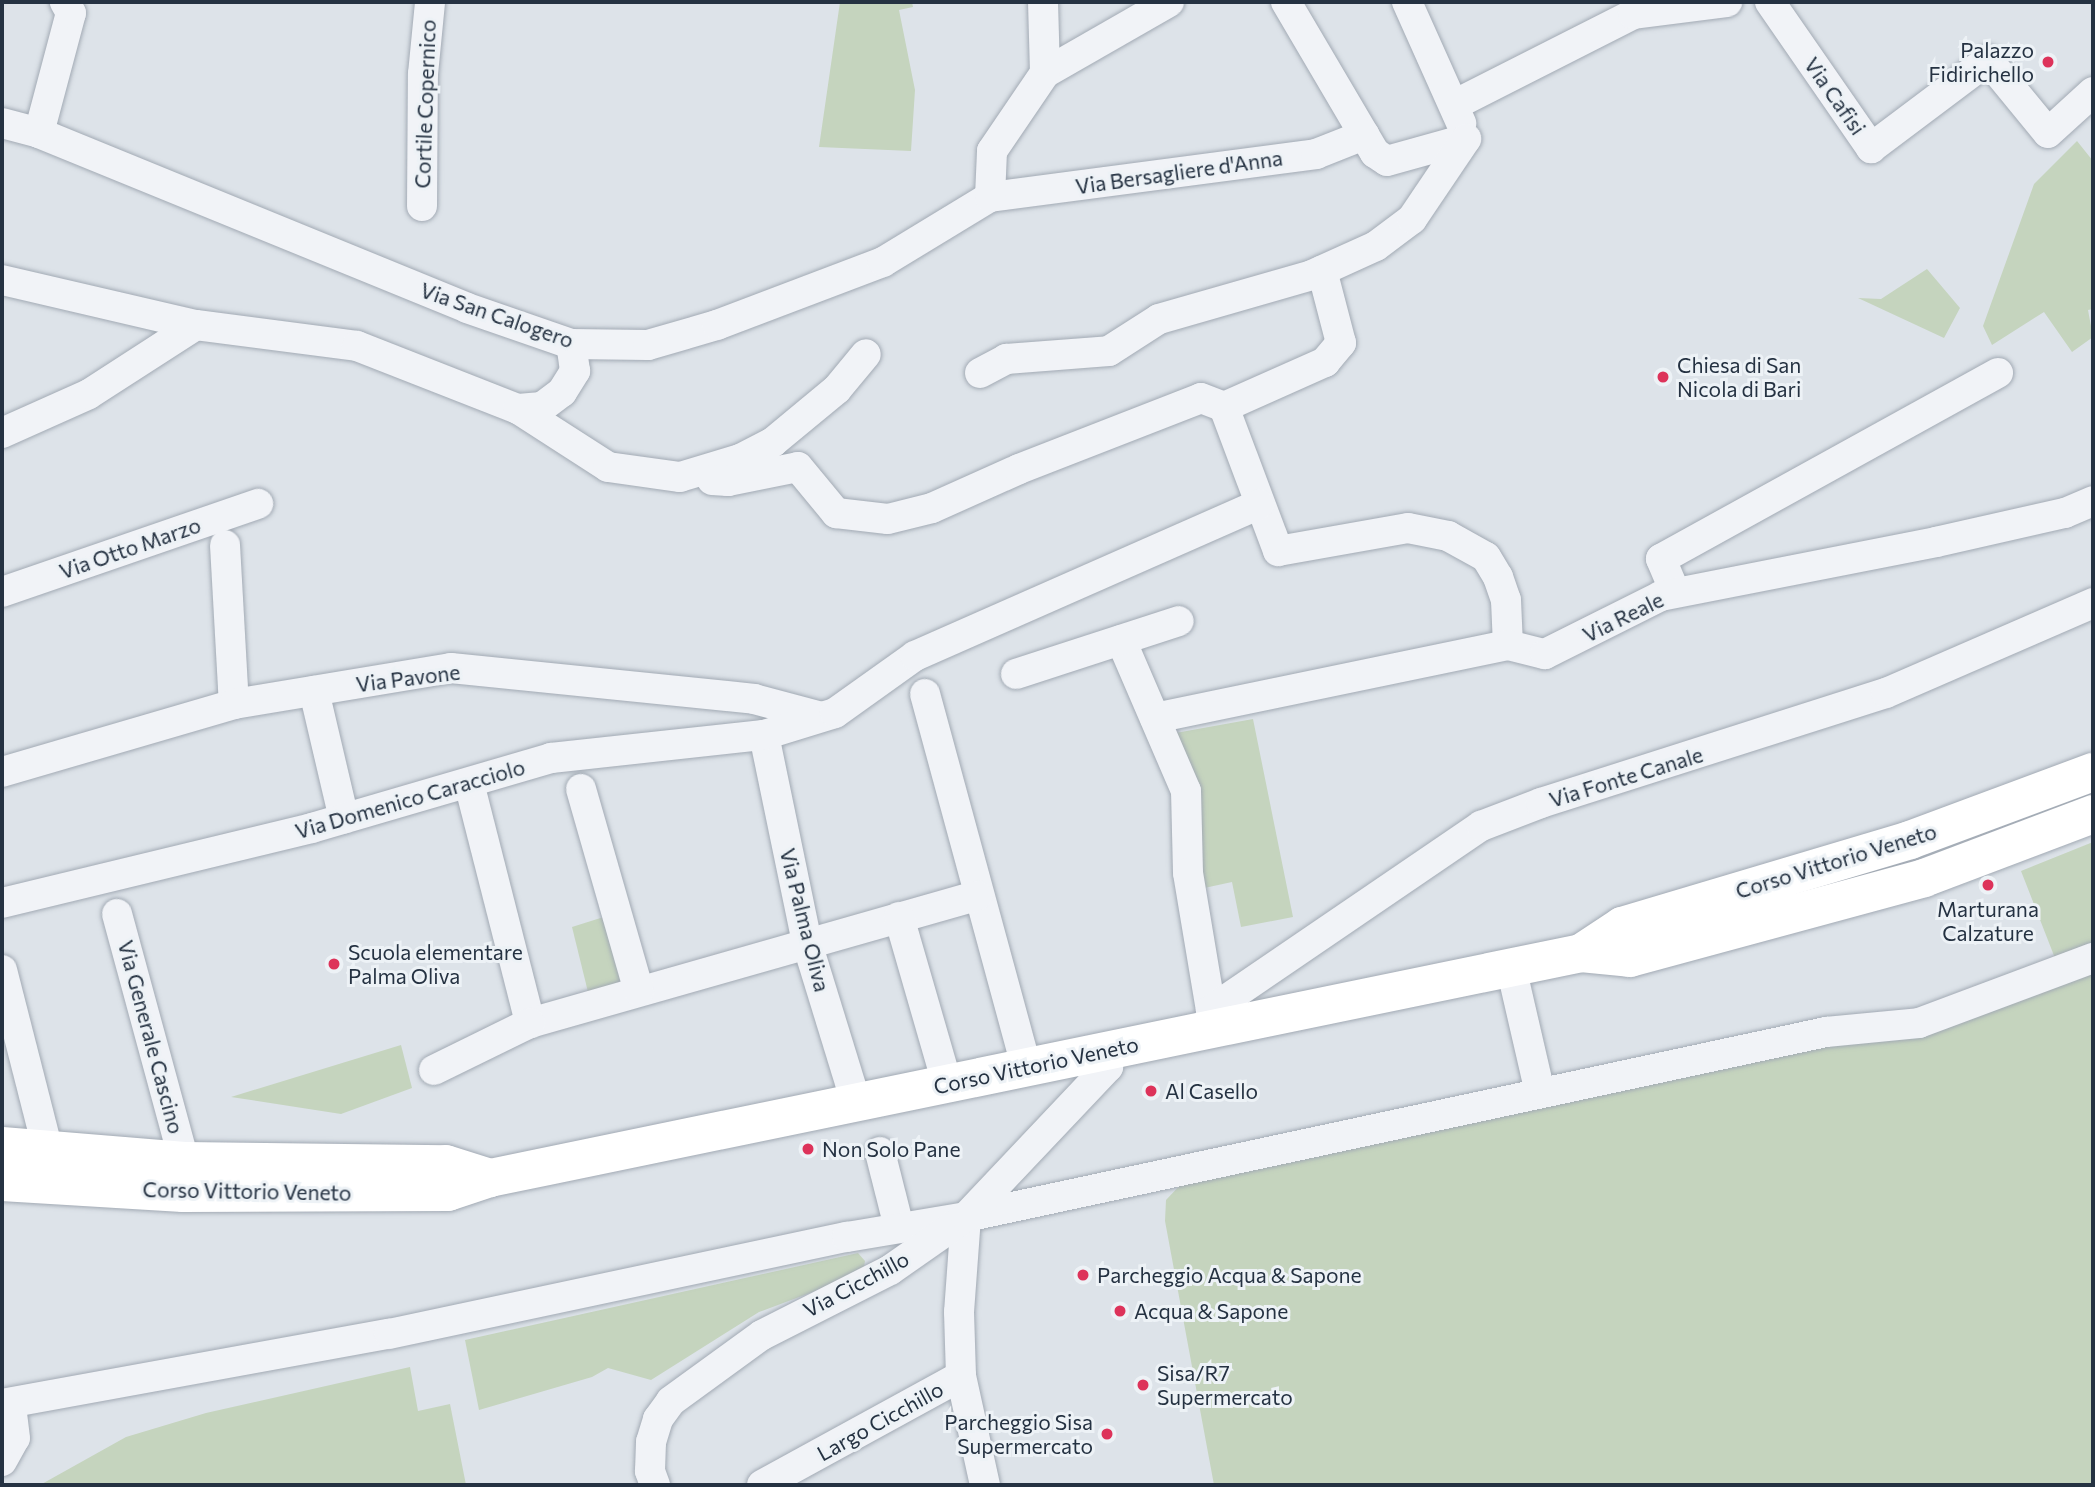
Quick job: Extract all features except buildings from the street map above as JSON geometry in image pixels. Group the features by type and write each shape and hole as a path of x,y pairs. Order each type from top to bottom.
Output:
{"main road":[{"name":"Corso Vittorio Veneto","path":"1581,953 1622,926 1910,841 2093,772"},
{"name":"Corso Vittorio Veneto","path":"2,1182 183,1193 448,1192 490,1178 1104,1051 1212,1019 1581,953 1630,958 1924,878 2093,814"},
{"name":"Corso Vittorio Veneto","path":"2,1146 184,1161 446,1164 490,1178"}],"street":[{"path":"38,133 71,12 65,2"},
{"name":"Cortile Copernico","path":"422,206 423,74 430,2"},
{"path":"1043,2 1045,73"},
{"path":"990,197 992,151 1045,73 1169,2"},
{"path":"1286,2 1375,153 1387,161 1466,139"},
{"path":"1407,2 1454,105 1466,139"},
{"path":"1454,105 1630,8 1727,2"},
{"name":"Via Cafisi","path":"1770,2 1871,148 1988,60 2048,133 2093,92"},
{"name":"Via San Calogero","path":"2,123 38,133 467,308 571,344 648,345 717,325 883,262 990,197"},
{"name":"Via Bersagliere d'Anna","path":"990,197 1317,154 1364,135"},
{"path":"980,373 1006,359 1109,351 1159,319 1322,270 1376,246 1412,219 1466,139"},
{"path":"2,280 196,325 357,346 518,409 608,467 728,481 798,467 836,513 888,519 932,508 1019,469 1201,398 1224,407 1298,377 1325,362 1341,343 1322,270"},
{"path":"2,433 89,394 196,325"},
{"path":"518,409 542,407 568,384 576,361 571,344"},
{"path":"680,477 731,463 773,442 836,389 866,354"},
{"path":"1675,592 1661,559 1998,373"},
{"path":"1224,407 1278,551 1408,528 1469,545 1486,557 1498,577 1506,600 1508,645"},
{"name":"Via Reale","path":"1155,719 1508,645 1545,653 1675,592 1936,542 2065,513 2093,502"},
{"name":"Via Domenico Caracciolo","path":"2,903 344,819 551,758 764,735 821,717 855,701 915,656 1225,515 1259,504"},
{"name":"Via Otto Marzo","path":"2,592 258,505"},
{"name":"Via Otto Marzo","path":"225,545 234,704"},
{"name":"Via Fonte Canale","path":"1212,1019 1481,827 1541,803 1886,693 2093,603"},
{"path":"1016,674 1179,621"},
{"path":"1121,640 1186,791 1188,873 1212,1019"},
{"name":"Via Pavone","path":"2,772 234,704 451,668 754,699 821,717"},
{"path":"314,691 344,819"},
{"path":"925,694 977,896 1026,1067"},
{"name":"Via Palma Oliva","path":"764,735 807,943 856,1102"},
{"path":"469,783 530,1023"},
{"path":"581,789 639,991"},
{"path":"435,1070 530,1023 977,896"},
{"name":"Via Generale Cascino","path":"117,914 184,1161"},
{"path":"899,917 947,1083"},
{"path":"2,1461 15,1438 6,1403 389,1334 899,1227 966,1217 1826,1032 1919,1023 2093,958"},
{"path":"1511,967 1540,1093"},
{"path":"2,970 48,1150"},
{"name":"Via Cicchillo","path":"655,1485 650,1471 651,1442 658,1419 671,1401 762,1335 890,1270 966,1217 1108,1067 1104,1051"},
{"path":"880,1152 899,1227"},
{"name":"Largo Cicchillo","path":"966,1217 958,1312 961,1376 985,1485"},
{"name":"Largo Cicchillo","path":"762,1485 961,1376"}],"green space":[{"path":"840,2 912,2 913,7 899,10 915,90 911,151 819,147"},
{"path":"2077,141 2093,161 2093,309 2088,310 2093,337 2072,352 2044,312 1992,345 1983,326 2034,184"},
{"path":"1927,269 1960,308 1944,338 1858,298 1881,299"},
{"path":"1253,719 1293,917 1241,927 1232,882 1195,890 1170,734"},
{"path":"2093,842 2093,1485 1214,1485 1165,1221 1166,1200 1184,1181 1826,1032 2060,971 2021,871"},
{"path":"610,915 624,978 617,986 588,992 572,927"},
{"path":"401,1045 412,1088 341,1114 231,1097"},
{"path":"858,1253 865,1261 863,1273 759,1312 651,1380 608,1368 592,1377 479,1410 465,1340"},
{"path":"410,1367 418,1411 450,1404 466,1485 40,1485 126,1437 206,1413"}],"place":[{"name":"Palazzo Fidirichello","path":"2048,62"},
{"name":"Chiesa di San Nicola di Bari","path":"1663,377"},
{"name":"Marturana Calzature","path":"1988,885"},
{"name":"Scuola elementare Palma Oliva","path":"334,964"},
{"name":"Al Casello","path":"1151,1091"},
{"name":"Non Solo Pane","path":"808,1149"},
{"name":"Parcheggio Acqua & Sapone","path":"1083,1275"},
{"name":"Acqua & Sapone","path":"1120,1311"},
{"name":"Sisa/R7 Supermercato","path":"1143,1385"},
{"name":"Parcheggio Sisa Supermercato","path":"1107,1434"}]}
